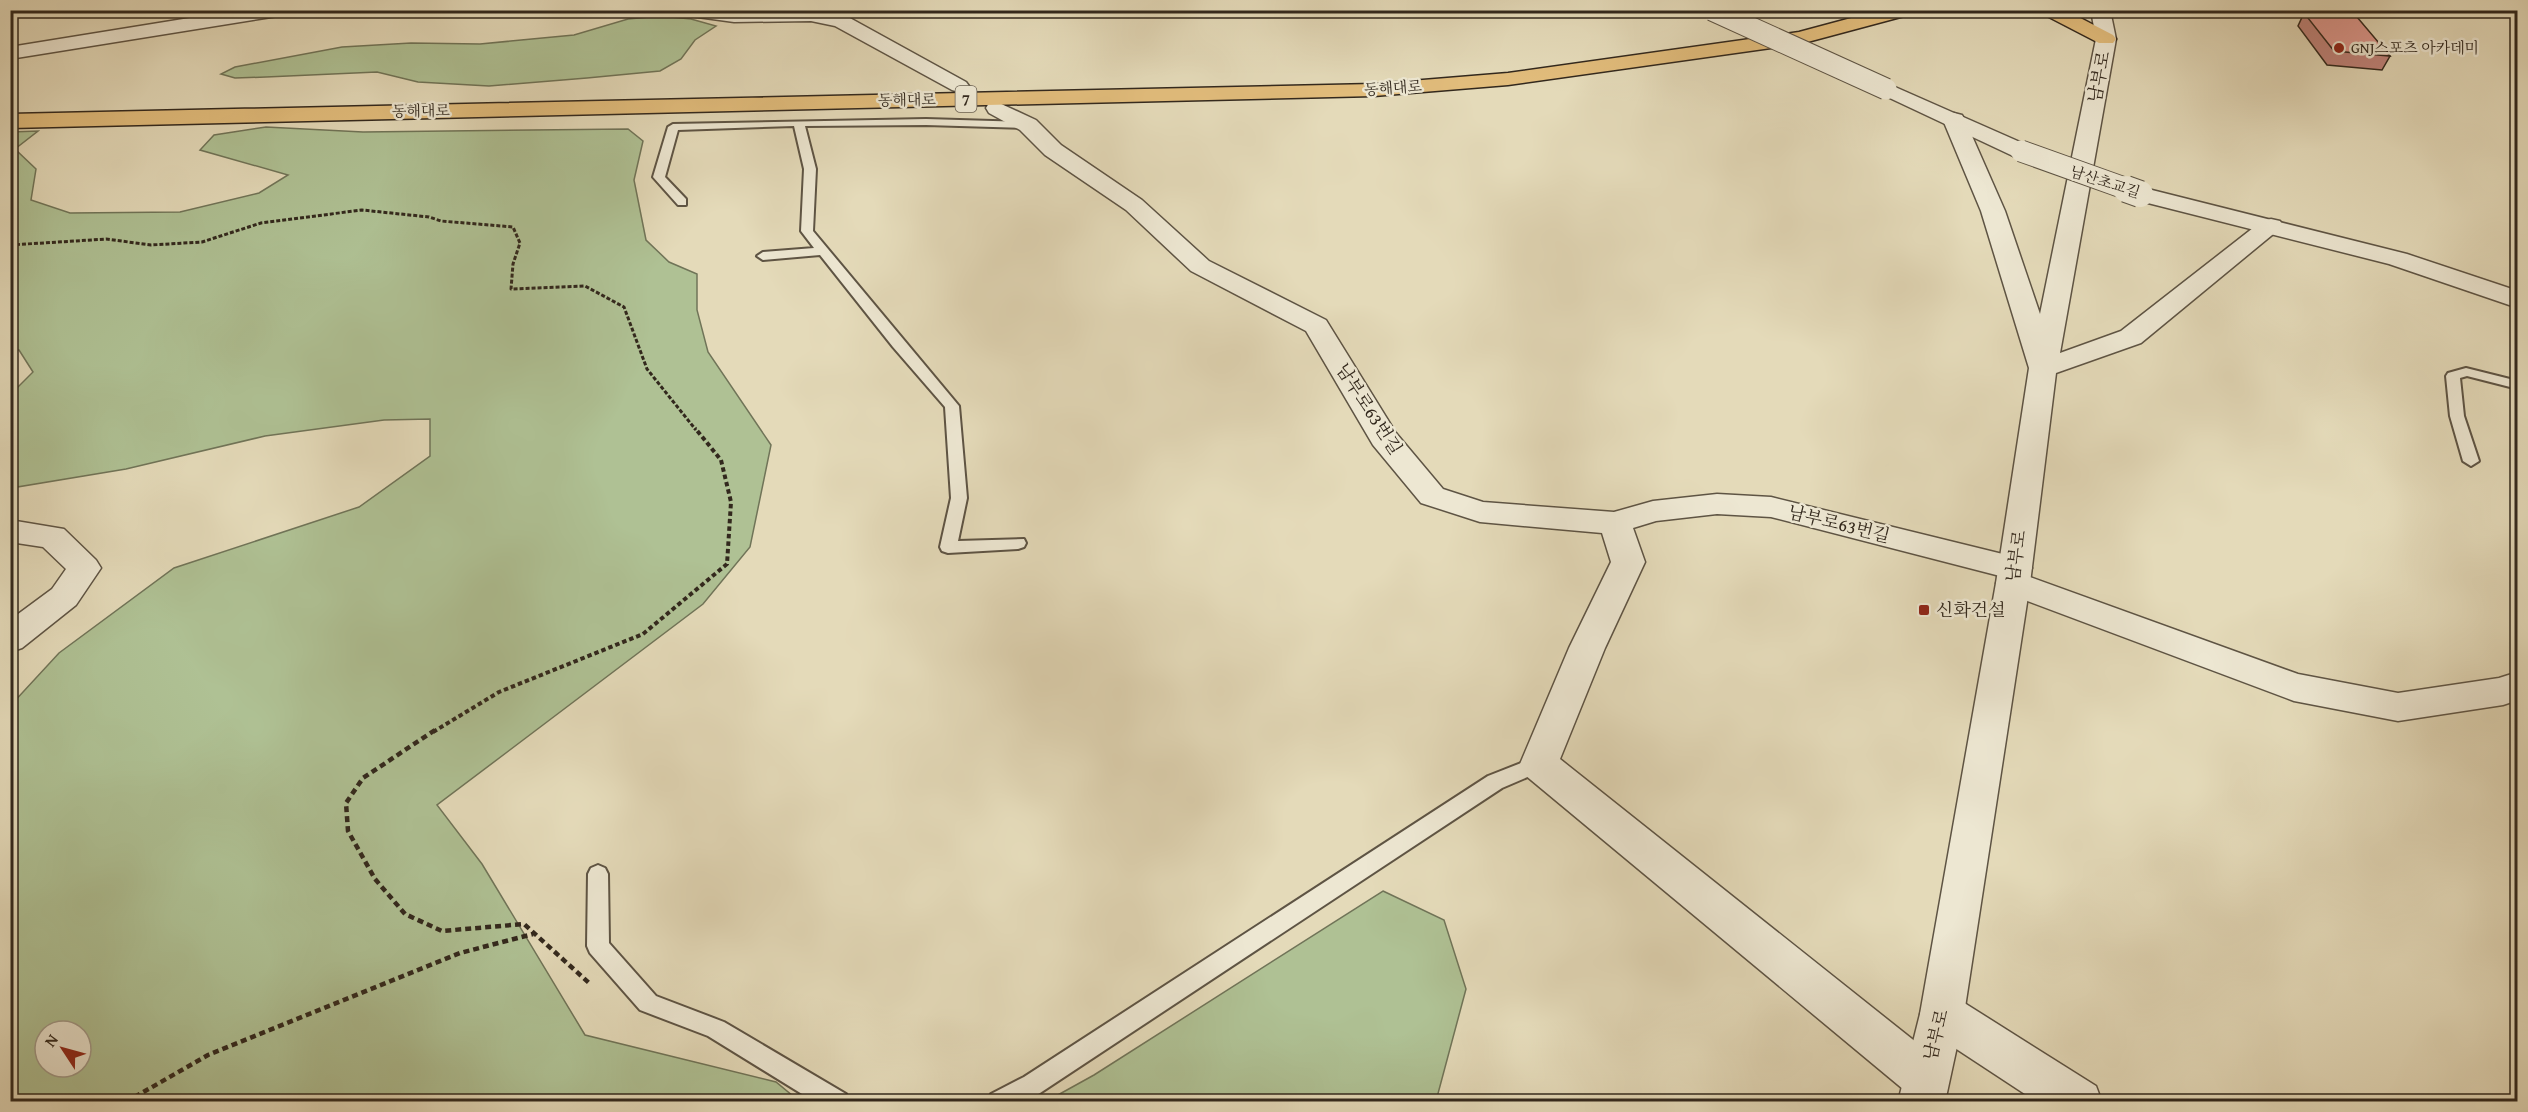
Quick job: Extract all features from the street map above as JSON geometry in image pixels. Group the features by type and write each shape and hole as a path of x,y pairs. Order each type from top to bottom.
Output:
{"main road":[{"name":"동해대로","path":"16,121 1374,90 1508,79 1800,38 1905,10"},
{"path":"2050,10 2103,25"}],"street":[{"path":"19,52 168,10"},
{"path":"19,52 278,10"},
{"path":"690,10 734,16 814,13 841,21 959,86"},
{"name":"남산초교길","path":"1712,10 2021,151 2140,194 2398,259 2517,300"},
{"name":"남부로","path":"1923,1090 1942,1014 2014,576 2043,368 2103,25"},
{"name":"남부로63번길","path":"997,108 1028,125 1053,150 1134,205 1200,266 1316,326 1384,438 1432,496 1480,512 1615,523 1653,511 1717,504 1771,507 2014,576 2294,687 2398,707 2503,691 2517,685"},
{"path":"1954,120 1971,152 2015,277 2043,368 2132,337 2271,226"},
{"path":"1615,523 1628,562 1587,648 1539,764 1923,1090"},
{"path":"10,531 53,537 84,568 64,597 10,639"},
{"path":"1942,1014 2079,1101"}],"lane":[{"path":"682,202 659,177 673,127 926,122 1028,125"},
{"path":"799,123 810,170 807,231 898,344 952,406 959,498 948,547 1018,543"},
{"path":"763,256 823,251"},
{"path":"2471,460 2457,416 2453,376 2466,372 2517,385"},
{"path":"999,1101 1032,1085 1495,782 1539,764"},
{"path":"598,874 598,946 648,1003 716,1029 838,1101"}],"path":[{"path":"10,245 106,239 151,245 202,242 261,223 362,210 429,217 441,221 513,227 520,243 513,264 511,289 585,286 624,307 647,369 721,460 731,502 727,564 643,634 499,692 410,746 363,778 346,803 348,831 375,879 405,914 442,931 524,924 534,934 460,953 208,1055 126,1101"}],"green space":[{"path":"660,16 691,19 716,26 695,40 681,59 660,71 489,86 418,82 377,72 235,78 221,74 235,67 342,47 411,43 480,44 574,35 628,19"},
{"path":"266,127 363,132 628,129 643,141 634,180 646,240 669,262 697,274 697,310 708,352 771,445 750,547 703,604 437,805 482,864 585,1035 776,1082 799,1101 11,1101 11,705 59,653 174,568 359,507 430,456 430,419 384,420 265,436 126,469 11,488 11,394 33,372 19,350 11,349 11,132 38,131 15,149 36,169 31,200 70,213 180,212 259,193 288,175 200,150 214,135"},
{"path":"1383,891 1444,920 1466,989 1436,1101 1047,1101 1094,1075"}],"building":[{"path":"2304,13 2357,17 2390,56 2334,51"}],"place":[{"name":"GNJ스포츠 아카데미","path":"2339,48"},
{"name":"신화건설","path":"1924,610"}]}
